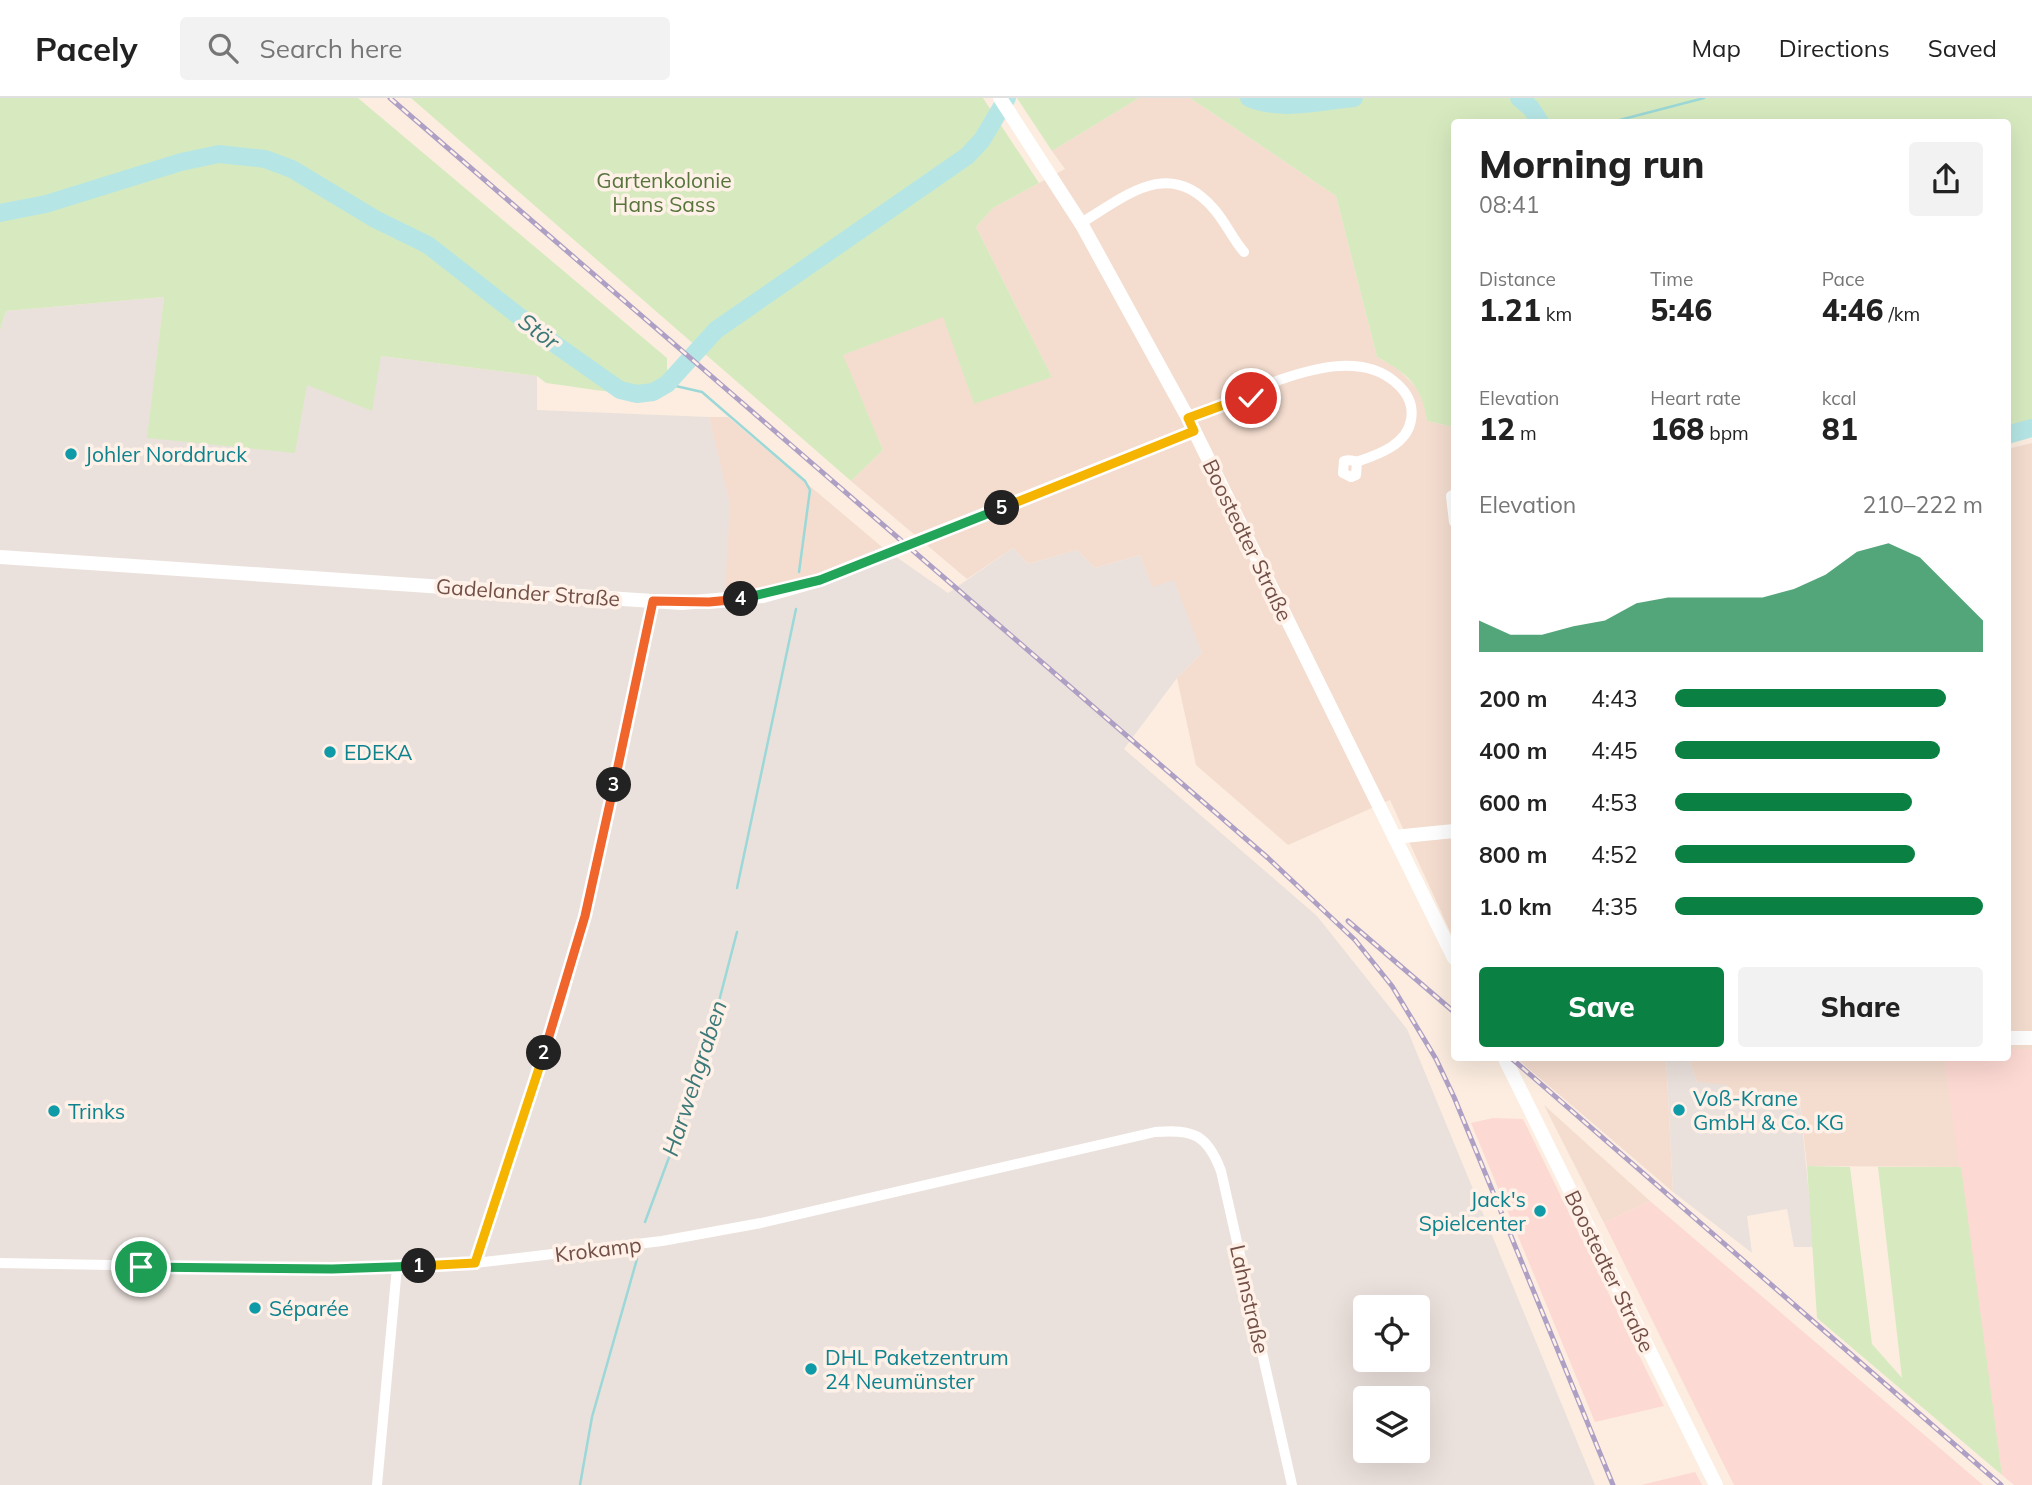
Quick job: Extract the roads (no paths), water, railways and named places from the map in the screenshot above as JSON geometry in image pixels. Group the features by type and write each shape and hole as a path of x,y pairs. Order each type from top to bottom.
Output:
{"street":[{"name":"Boostedter Straße","path":"1000,98 1081,223 1191,425 1451,952"},
{"path":"1081,223 1145,186 1171,182 1194,191 1212,205 1244,252"},
{"path":"1191,425 1237,400 1241,393 1248,394 1282,379 1358,365 1382,373 1404,390 1412,415 1410,427 1396,445 1357,462"},
{"name":"Gadelander Straße","path":"0,557 653,601 737,600 820,580 1191,425"},
{"path":"475,1263 561,1006 585,916 653,601"},
{"path":"1394,837 1451,831"},
{"path":"2011,1038 2032,1038"},
{"name":"Boostedter Straße","path":"1506,1061 1716,1485"},
{"name":"Krokamp","path":"0,1263 293,1269 475,1263 693,1236 1156,1132 1184,1130"},
{"name":"Lahnstraße","path":"1184,1130 1208,1143 1221,1171 1292,1485"},
{"path":"377,1485 397,1267"}],"waterway":[{"name":"Stör","path":"0,213 46,204 181,162 219,154 265,159 292,169 375,219 428,245 552,342 620,390 637,394 653,392 667,384 716,330 967,156 982,140 1007,98"},
{"name":"Stör","path":"1249,98 1288,105 1354,98"},
{"name":"Stör","path":"1519,98 1531,108 1538,119"},
{"path":"1624,119 1704,98"},
{"name":"Harwehgraben","path":"667,384 702,392 805,481 810,490 799,572"},
{"name":"Stör","path":"2011,434 2032,428"},
{"name":"Harwehgraben","path":"737,888 796,609"},
{"name":"Harwehgraben","path":"645,1222 700,1074 737,932"},
{"name":"Harwehgraben","path":"580,1485 592,1417 637,1259"}],"railway":[{"path":"390,98 1268,858 1355,940 1392,986 1436,1059 1454,1097 1613,1485"},
{"path":"1348,921 1451,1009"},
{"path":"1515,1061 2001,1485"}],"place":[{"name":"Johler Norddruck","path":"71,454"},
{"name":"EDEKA","path":"330,752"},
{"name":"Voß-Krane GmbH & Co. KG","path":"1679,1110"},
{"name":"Trinks","path":"54,1111"},
{"name":"Jack's Spielcenter","path":"1540,1211"},
{"name":"Séparée","path":"255,1308"},
{"name":"DHL Paketzentrum 24 Neumünster","path":"811,1369"}],"park label":[{"name":"Gartenkolonie Hans Sass","path":"664,192"}]}
